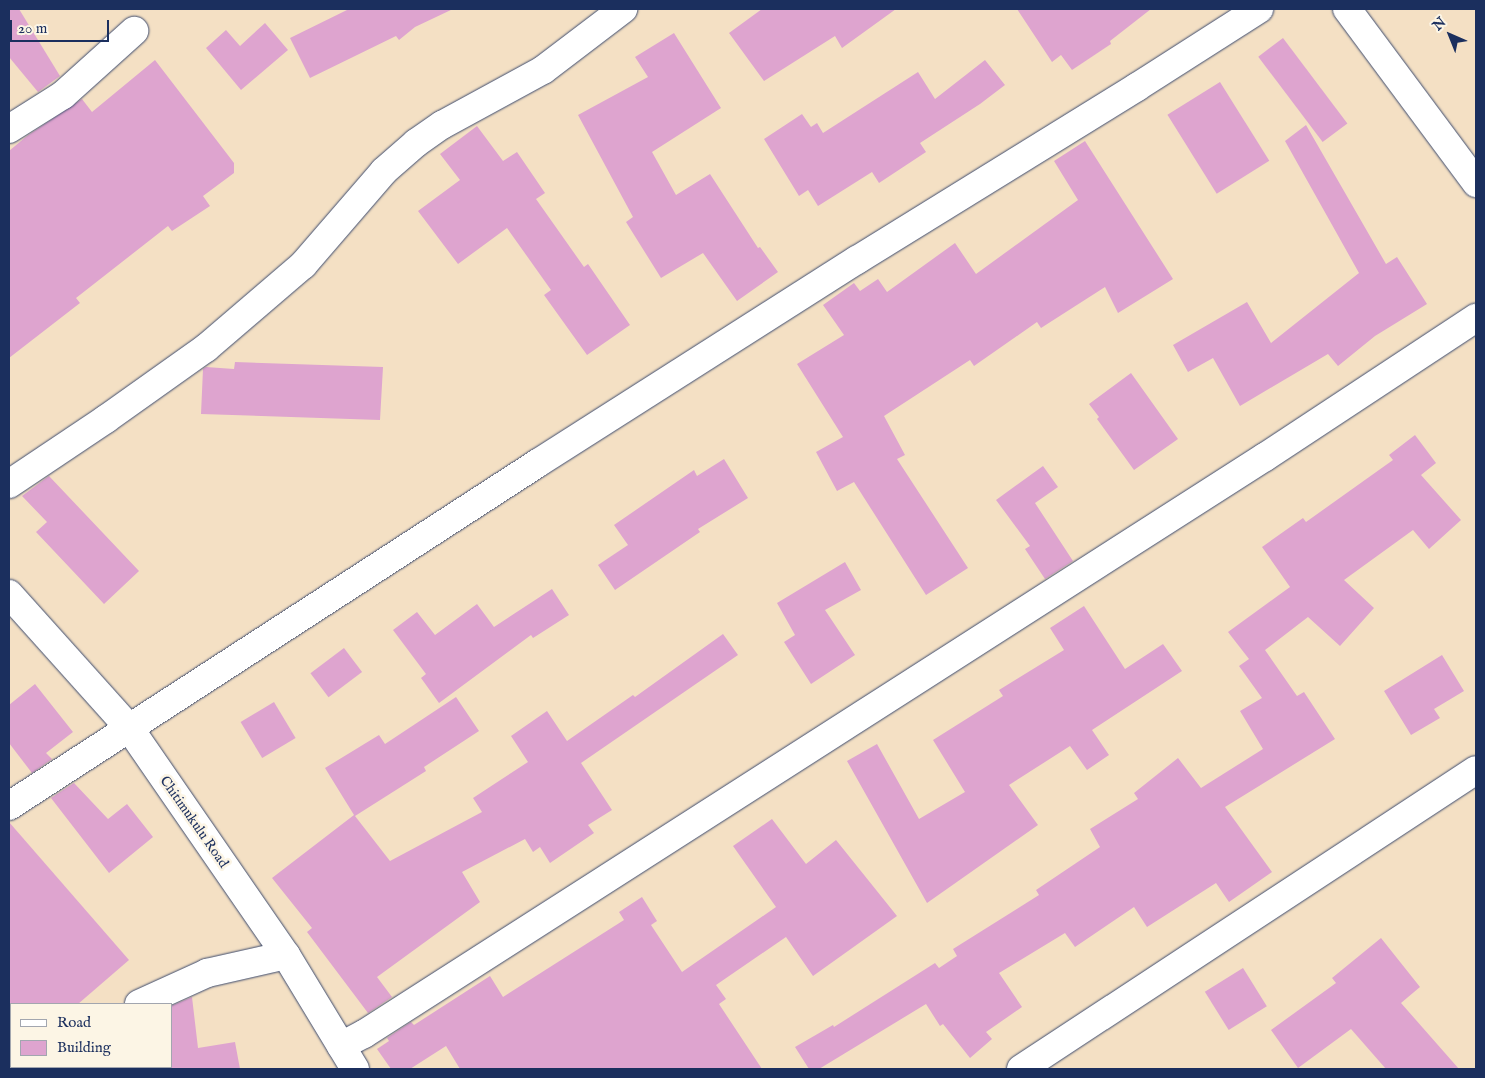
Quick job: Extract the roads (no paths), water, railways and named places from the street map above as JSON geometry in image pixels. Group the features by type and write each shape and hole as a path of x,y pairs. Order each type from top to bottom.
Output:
{"street":[{"path":"9,484 106,419 206,348 303,265 384,171 416,143 442,125 542,70 624,9"},
{"path":"9,806 130,730 555,452 857,260 1137,87 1259,9"},
{"path":"1347,9 1476,182"},
{"path":"9,129 63,94 134,30"},
{"path":"341,1046 389,1018 1257,462 1476,318"},
{"name":"Chitimukulu Road","path":"9,594 130,730 286,955 355,1069"},
{"path":"1021,1069 1476,770"},
{"path":"141,1003 207,973 286,955"}]}
